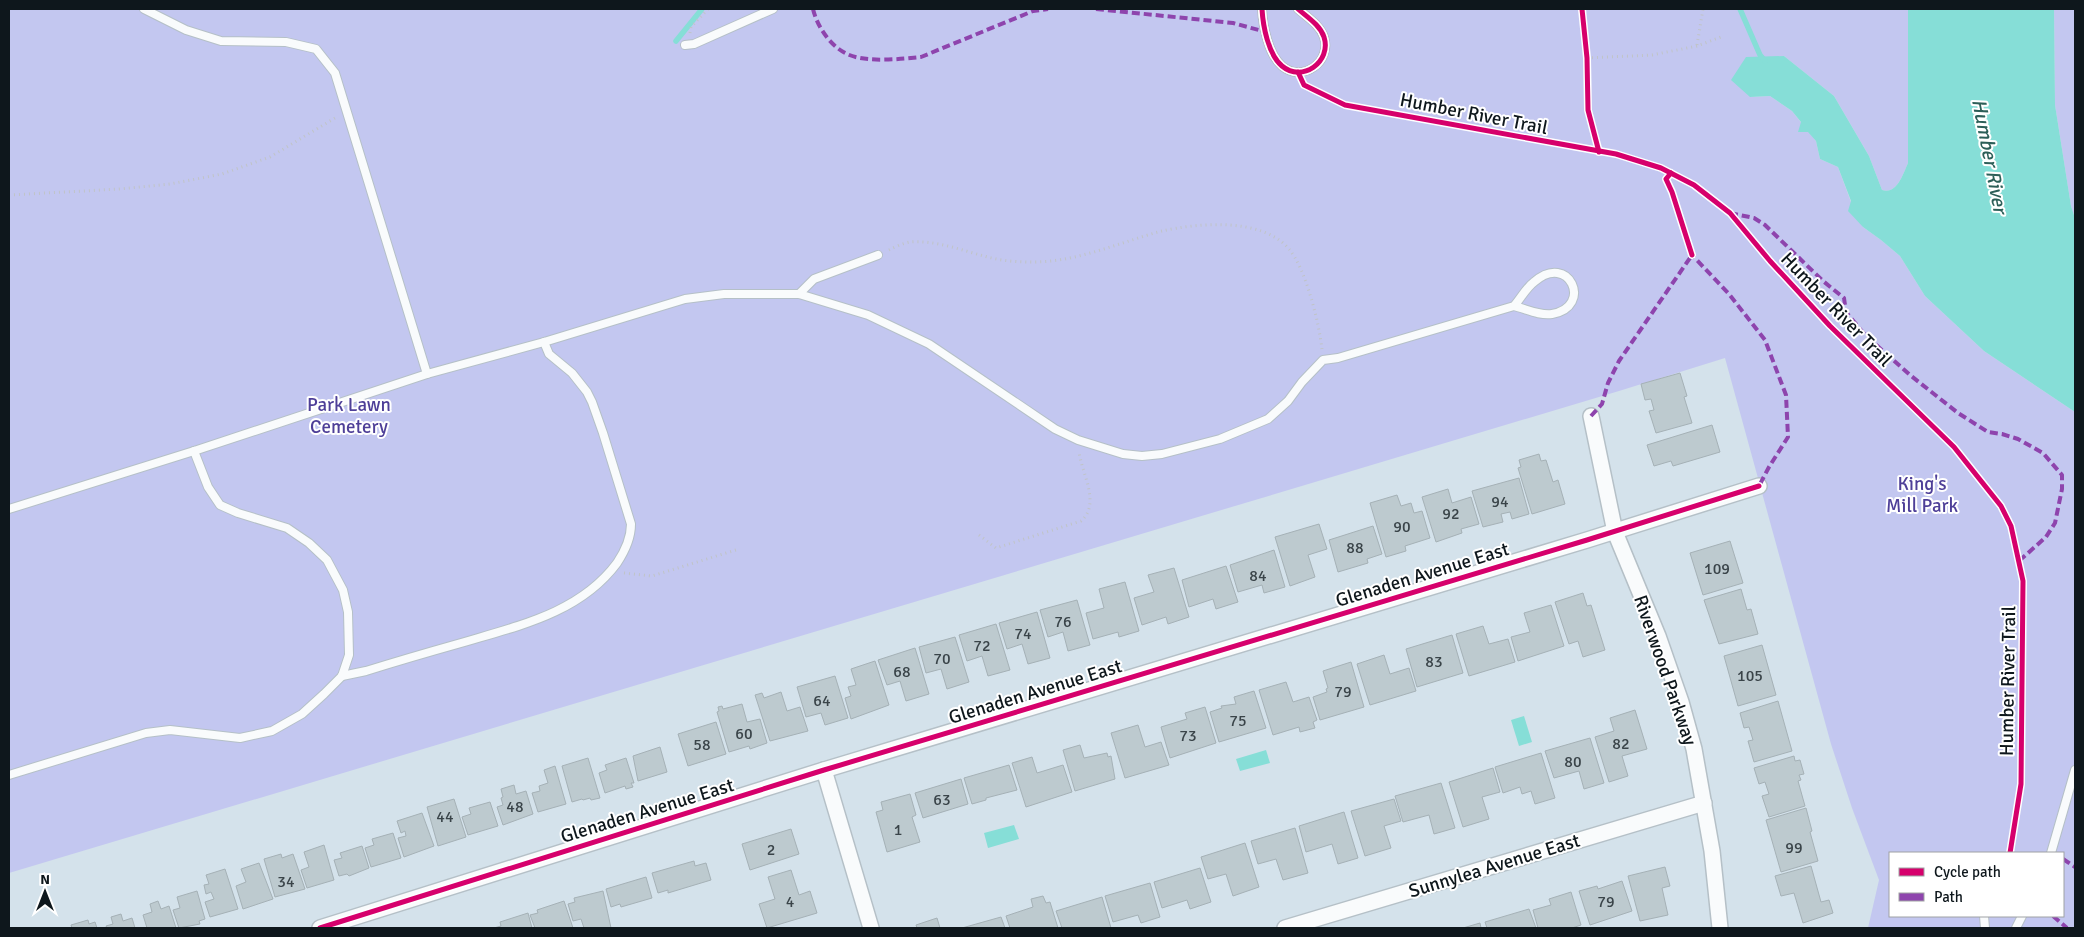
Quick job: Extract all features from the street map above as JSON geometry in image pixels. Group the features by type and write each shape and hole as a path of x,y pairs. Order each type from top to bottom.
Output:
{"street":[{"name":"Riverwood Parkway","path":"1591,416 1615,532 1658,636 1681,702 1694,749 1712,851 1720,928"},
{"name":"Glenaden Avenue East","path":"320,928 348,924 824,770 1615,532 1759,486"},
{"path":"824,770 871,928"},
{"name":"Sunnylea Avenue East","path":"1285,928 1704,803"}],"lane":[{"path":"144,9 186,30 221,41 286,42 316,49 335,73 426,374"},
{"path":"686,45 694,44 773,9"},
{"path":"1262,9 1266,32 1276,60 1290,71 1298,72 1318,64 1322,58 1325,44 1321,31 1298,9"},
{"path":"799,294 814,279 878,255"},
{"path":"9,509 194,451 426,374 544,342 685,299 724,294 799,294 868,315 929,344 1012,402 1055,429 1104,450 1142,456 1162,454 1220,439 1268,419 1288,401 1302,382 1323,360 1338,358 1514,306 1551,315 1563,311 1571,303 1574,294 1571,280 1564,274 1554,273 1542,276 1533,282 1514,306"},
{"path":"9,775 146,732 170,730 240,738 272,731 302,714 342,676 537,620 585,595 612,569 621,557 631,534 630,524 609,451 587,392 572,373 549,354 544,342"},
{"path":"194,451 208,487 220,505 238,513 287,528 309,543 327,560 343,590 348,612 349,655 342,676"},
{"path":"2051,852 2075,770"}],"path":[{"path":"689,32 691,27 708,9"},
{"path":"1697,46 1704,9"},
{"path":"1587,58 1652,55 1697,46 1721,37"},
{"path":"9,195 162,185 222,174 270,157 347,111"},
{"path":"878,255 908,242 925,242 987,257 1035,262 1086,254 1164,231 1224,225 1248,227 1278,239 1288,248 1296,260 1317,318 1323,360"},
{"path":"979,535 996,548 1081,521 1085,518 1091,501 1080,461 1078,440"},
{"path":"612,569 630,575 652,576 739,549"}],"green space":[{"name":"Park Lawn Cemetery","path":"9,9 1908,9 1908,163 1896,187 1887,191 1882,190 1869,156 1834,96 1784,56 1750,97 1770,96 1792,111 1816,141 1820,159 1838,167 1863,227 1900,256 1925,296 1984,351 2075,412 2075,928 1868,928 1879,880 1831,744 1725,358 9,873"},
{"path":"2054,9 2075,9 2075,218 2071,206 2055,105"}],"water":[{"name":"Humber River","path":"1908,9 2054,9 2055,105 2071,206 2075,218 2075,412 1984,351 1925,296 1900,256 1863,227 1848,211 1851,201 1838,167 1820,159 1816,141 1808,132 1798,132 1801,122 1792,111 1770,96 1750,97 1731,80 1746,57 1784,56 1834,96 1869,156 1882,190 1892,189 1896,187 1902,178 1908,163"},
{"path":"1524,716 1532,742 1519,746 1511,720"},
{"path":"1266,750 1270,763 1240,771 1236,759"},
{"path":"1014,825 1019,839 988,848 984,833"}],"building":[{"path":"1680,373 1687,396 1684,397 1692,423 1656,433 1649,411 1654,410 1651,399 1645,400 1641,384"},
{"path":"1712,425 1720,452 1673,466 1671,461 1654,466 1647,445"},
{"path":"1539,454 1541,461 1546,460 1553,482 1558,480 1565,504 1532,514 1518,468 1521,467 1519,460"},
{"path":"1519,478 1529,514 1512,519 1510,512 1501,514 1503,522 1483,527 1472,491"},
{"path":"1448,489 1452,503 1471,497 1479,524 1461,529 1462,533 1436,542 1422,497"},
{"path":"1397,495 1401,506 1411,503 1414,513 1422,511 1430,538 1405,546 1406,551 1386,557 1370,503"},
{"path":"1319,524 1327,549 1308,555 1315,577 1290,586 1275,537"},
{"path":"1373,526 1382,554 1367,559 1368,563 1338,572 1329,540"},
{"path":"1730,541 1743,583 1703,595 1690,553"},
{"path":"1274,550 1285,587 1264,593 1262,585 1238,592 1230,565"},
{"path":"1226,566 1238,602 1216,609 1213,599 1189,607 1182,580"},
{"path":"1174,568 1189,617 1168,624 1166,617 1142,625 1134,598 1154,592 1148,575"},
{"path":"1125,582 1139,631 1119,637 1118,632 1093,639 1086,613 1104,608 1099,589"},
{"path":"1741,589 1747,610 1751,609 1758,634 1719,644 1704,600"},
{"path":"1583,593 1587,606 1591,605 1605,650 1583,657 1578,641 1569,644 1555,602"},
{"path":"1077,600 1090,645 1068,651 1063,632 1048,637 1040,610"},
{"path":"1551,605 1564,646 1518,661 1511,637 1530,632 1524,613"},
{"path":"1037,612 1050,658 1028,664 1022,644 1007,649 999,623"},
{"path":"996,624 1010,670 988,676 982,656 967,661 959,635"},
{"path":"1483,626 1489,644 1508,639 1515,662 1469,676 1456,634"},
{"path":"1452,635 1463,673 1417,687 1406,649"},
{"path":"955,637 969,682 947,689 941,669 926,673 919,647"},
{"path":"1762,645 1776,695 1738,706 1724,656"},
{"path":"915,648 929,694 906,701 900,681 887,685 878,660"},
{"path":"1384,655 1390,674 1409,668 1416,691 1370,705 1357,664"},
{"path":"875,661 889,705 851,719 845,698 851,696 848,687 856,685 851,669"},
{"path":"1351,662 1364,707 1320,720 1313,697 1327,692 1326,689 1328,688 1323,671"},
{"path":"835,676 848,718 825,725 821,713 806,717 797,687"},
{"path":"1286,682 1293,702 1309,697 1317,720 1313,722 1315,728 1300,732 1299,727 1273,735 1259,690"},
{"path":"1254,691 1266,728 1219,742 1210,712 1222,708 1221,706 1236,704 1234,697"},
{"path":"781,692 787,711 800,707 808,731 770,741 755,695 762,693 764,698"},
{"path":"1778,701 1792,751 1754,762 1748,741 1753,740 1749,727 1744,728 1740,713"},
{"path":"742,704 747,722 760,719 767,743 750,749 749,746 729,752 717,712 719,711 718,707 722,706 723,709"},
{"path":"1205,707 1216,743 1170,758 1161,727 1187,719 1185,713"},
{"path":"1635,710 1647,749 1622,756 1628,776 1609,782 1595,737 1614,731 1610,718"},
{"path":"716,722 726,754 688,766 678,734"},
{"path":"1138,725 1145,747 1161,742 1169,765 1125,778 1111,733"},
{"path":"1590,738 1604,783 1584,789 1579,771 1554,778 1545,751"},
{"path":"1080,745 1084,758 1107,753 1108,757 1111,756 1115,779 1075,791 1063,750"},
{"path":"660,747 667,772 638,781 633,756"},
{"path":"1541,753 1555,798 1535,804 1531,791 1522,794 1520,787 1503,793 1495,767"},
{"path":"1794,756 1795,761 1800,760 1804,774 1799,775 1801,780 1798,781 1805,806 1769,817 1762,796 1769,794 1765,782 1759,784 1754,768"},
{"path":"1032,757 1037,773 1063,765 1072,792 1026,807 1012,763"},
{"path":"588,758 600,798 582,799 572,802 562,766"},
{"path":"626,758 634,783 631,783 633,787 626,789 625,786 605,793 599,773 607,770 605,765"},
{"path":"1009,765 1017,790 986,798 986,800 972,804 964,778"},
{"path":"555,766 566,804 538,812 532,793 540,791 539,786 548,783 544,770"},
{"path":"1493,768 1500,792 1482,797 1489,819 1463,827 1449,782"},
{"path":"961,779 968,804 923,818 915,793"},
{"path":"1441,783 1455,828 1434,834 1429,815 1403,822 1395,796"},
{"path":"514,785 516,794 526,791 533,814 503,825 497,807 503,805 501,789"},
{"path":"910,794 916,815 912,817 920,842 887,852 876,812 883,810 881,802"},
{"path":"454,799 466,837 438,846 427,807"},
{"path":"1394,799 1401,821 1384,826 1391,848 1365,856 1351,811"},
{"path":"490,802 498,826 468,835 462,817 471,814 469,808"},
{"path":"1806,808 1818,861 1781,872 1766,820"},
{"path":"1344,812 1358,858 1338,864 1332,844 1306,852 1299,826"},
{"path":"422,813 434,846 404,857 398,838 406,836 405,831 401,833 397,821"},
{"path":"1295,828 1308,873 1283,880 1276,859 1258,864 1251,841"},
{"path":"791,829 799,854 750,870 742,844"},
{"path":"393,833 401,858 371,867 365,848 374,845 372,839"},
{"path":"1245,843 1259,887 1233,896 1226,874 1208,879 1201,857"},
{"path":"324,845 334,880 307,888 301,870 309,867 304,852"},
{"path":"362,846 369,868 349,876 347,874 339,876 334,860 342,858 340,853"},
{"path":"281,854 282,858 293,854 305,889 275,897 264,859"},
{"path":"694,861 695,866 706,863 711,880 668,893 668,890 658,893 652,873"},
{"path":"259,863 273,899 243,909 236,886 246,882 241,869"},
{"path":"1811,866 1821,902 1829,900 1833,913 1803,923 1794,893 1781,896 1775,876"},
{"path":"1665,867 1670,886 1662,888 1668,915 1640,921 1628,876"},
{"path":"1200,868 1211,902 1190,909 1187,900 1162,908 1154,882"},
{"path":"225,869 238,909 210,917 205,902 214,899 211,892 206,894 204,885 209,884 206,875"},
{"path":"791,870 799,895 810,891 817,913 767,928 759,904 775,899 768,877"},
{"path":"646,877 652,898 621,907 620,904 611,907 606,889"},
{"path":"1622,881 1632,911 1590,925 1579,891 1597,886 1598,889"},
{"path":"1150,883 1160,917 1141,923 1138,915 1113,922 1105,896"},
{"path":"197,891 205,919 199,921 200,924 179,928 173,910 180,908 177,897"},
{"path":"603,891 611,928 584,928 581,919 573,921 568,904 575,902 574,898"},
{"path":"1571,892 1581,925 1572,928 1538,928 1533,910 1551,905 1549,899"},
{"path":"1043,896 1046,903 1050,902 1058,928 1010,928 1006,916 1033,907 1031,899"},
{"path":"1102,897 1111,928 1062,928 1056,911"},
{"path":"158,901 161,909 169,906 176,928 147,928 143,915 152,912 150,904"},
{"path":"564,901 573,928 535,928 530,915 538,913 537,910"},
{"path":"1529,909 1536,928 1487,928 1485,922"},
{"path":"528,913 532,928 494,928 501,926 500,922"},
{"path":"121,914 123,921 132,918 135,928 107,928 106,926 113,924 111,917"},
{"path":"1001,917 1005,928 962,928"},
{"path":"937,918 940,928 917,928 916,925"},
{"path":"88,920 89,924 95,922 97,928 72,928 71,925"},
{"path":"1480,923 1481,928 1463,928"}],"waterway":[{"path":"676,41 702,9"},
{"path":"1740,9 1760,55 1765,61"}],"marked path":[{"path":"813,9 825,35 835,46 855,57 884,60 921,57 1033,11 1048,9"},
{"path":"1096,9 1233,23 1266,32"},
{"path":"1730,213 1754,218 1765,225 1823,281 1844,298 1846,312 1865,335 1910,375 1958,413 1988,432 2018,439 2043,453 2062,475 2062,489 2055,523 2046,537 2019,561"},
{"path":"1691,251 1692,255 1729,294 1765,340 1786,395 1788,437 1759,486"},
{"path":"1591,416 1602,404 1608,383 1619,361 1692,255"},
{"path":"2064,860 2075,867"},
{"path":"2054,917 2067,928"}],"cycle path":[{"path":"1262,9 1265,31 1273,54 1282,66 1290,71 1298,72 1306,71 1320,62 1325,46 1324,37 1320,29 1298,9"},
{"path":"1582,9 1587,58 1588,110 1599,152"},
{"name":"Humber River Trail","path":"1298,72 1304,85 1345,105 1616,154 1661,168 1694,185 1730,213 1770,261 1830,326 1954,447 2001,506 2011,526 2023,581 2021,784 2010,852"},
{"path":"1671,173 1666,179 1692,255"},
{"path":"320,928 824,770 1587,540 1759,486"}],"park label":[{"name":"King's Mill Park","path":"1922,494"}]}
